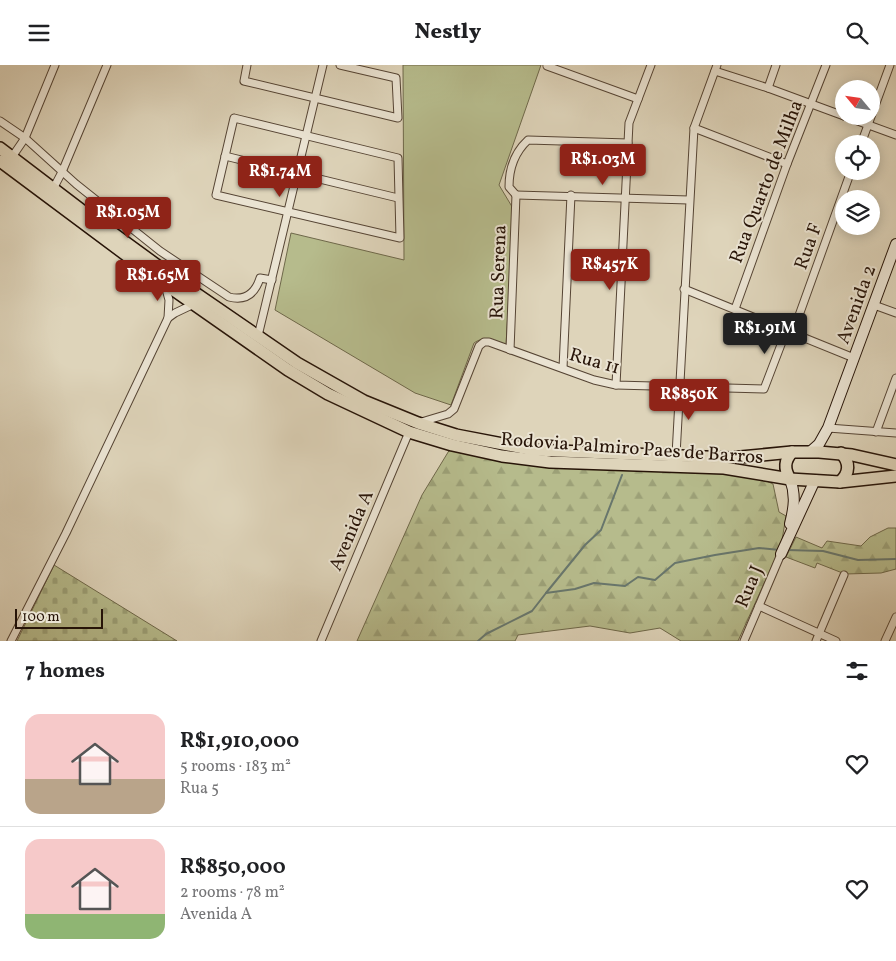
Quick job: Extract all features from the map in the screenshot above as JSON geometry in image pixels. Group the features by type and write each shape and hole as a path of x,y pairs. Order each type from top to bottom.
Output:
{"main road":[{"name":"Rodovia Palmiro Paes de Barros","path":"0,148 180,282 297,363 364,401 418,423 456,435 534,449 730,458 792,452 839,453 896,465"},
{"name":"Rodovia Palmiro Paes de Barros","path":"0,161 165,284 288,370 328,395 409,432 452,445 502,456 550,462 724,468 790,479 840,482 896,476"},
{"path":"790,479 786,473 785,465 787,458 792,452"},
{"path":"839,453 848,462 845,478 840,482"}],"street":[{"path":"12,157 25,138 55,65"},
{"path":"53,189 107,65"},
{"path":"247,65 244,81 398,118 396,78 340,65"},
{"path":"258,336 323,65"},
{"path":"616,385 628,123 651,65"},
{"path":"768,88 776,65"},
{"name":"Rua Quarto de Milha","path":"735,309 787,164 826,65"},
{"path":"880,92 890,65"},
{"path":"547,66 638,99"},
{"path":"676,455 694,128 716,68 835,113"},
{"path":"234,118 398,157 400,238 216,195 225,156 234,118"},
{"path":"0,121 25,138 62,172 160,251 229,297 238,299 249,296 257,287 260,278 272,279"},
{"path":"864,135 868,125 896,135"},
{"path":"694,128 787,164"},
{"name":"Rua Serena","path":"510,351 516,195 509,187 509,172 520,147 528,139 628,143"},
{"path":"225,156 398,198"},
{"name":"Rua F","path":"764,389 790,331 848,180"},
{"path":"516,195 571,195 689,200"},
{"path":"563,368 571,195"},
{"name":"Avenida 2","path":"810,452 819,444 827,430 896,244"},
{"path":"12,641 66,533 168,318 169,300 165,284"},
{"path":"684,289 854,357"},
{"path":"168,318 194,304"},
{"path":"874,305 896,313"},
{"name":"Rua 11","path":"418,423 448,414 454,409 479,346 484,342 594,380 616,385 764,389"},
{"path":"876,432 896,378"},
{"path":"839,453 831,450 828,444 827,430 896,433"},
{"name":"Avenida A","path":"321,641 409,432"},
{"name":"Rua J","path":"783,549 794,503 795,492 790,479"},
{"name":"Rua J","path":"744,641 815,480"},
{"path":"816,641 844,575"},
{"path":"759,606 836,641"},
{"path":"885,641 896,617"}],"green space":[{"path":"403,65 541,65 499,185 514,210 506,345 486,339 474,343 451,405 415,393 275,310 291,233 404,260"},
{"path":"450,449 544,466 723,474 762,479 773,484 779,512 786,516 781,546 738,641 681,641 660,628 630,633 590,626 518,635 515,641 357,641 422,495"},
{"path":"888,528 896,528 896,569 881,573 845,574 817,563 815,568 786,557 796,537 822,548 827,541 861,546 870,537"},
{"path":"54,565 177,641 17,641"}],"waterway":[{"path":"546,593 585,545 601,530 622,475"},
{"path":"478,641 486,634 532,611 546,593 575,589 594,583 625,586 638,577 655,580 675,563 759,548 780,550"},
{"path":"787,550 823,551 858,560 896,559"}]}
